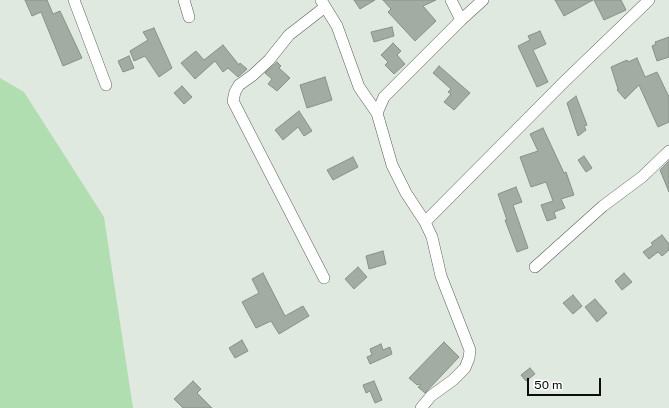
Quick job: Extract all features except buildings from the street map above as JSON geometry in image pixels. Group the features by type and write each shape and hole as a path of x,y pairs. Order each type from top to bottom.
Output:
{"street":[{"path":"74,0 106,85"},
{"path":"184,0 189,17"},
{"path":"451,0 461,20"},
{"path":"377,113 384,97 483,0"},
{"path":"425,222 565,81 649,0"},
{"path":"324,278 233,101 234,92 239,85 253,75 269,60 289,35 323,4 337,26 359,87 377,113 392,165 432,237 441,276 470,350 465,368 453,380 432,396 421,408"},
{"path":"535,267 603,206 642,177 669,151"}],"green space":[{"path":"0,78 24,92 104,217 133,408 0,408"}]}
